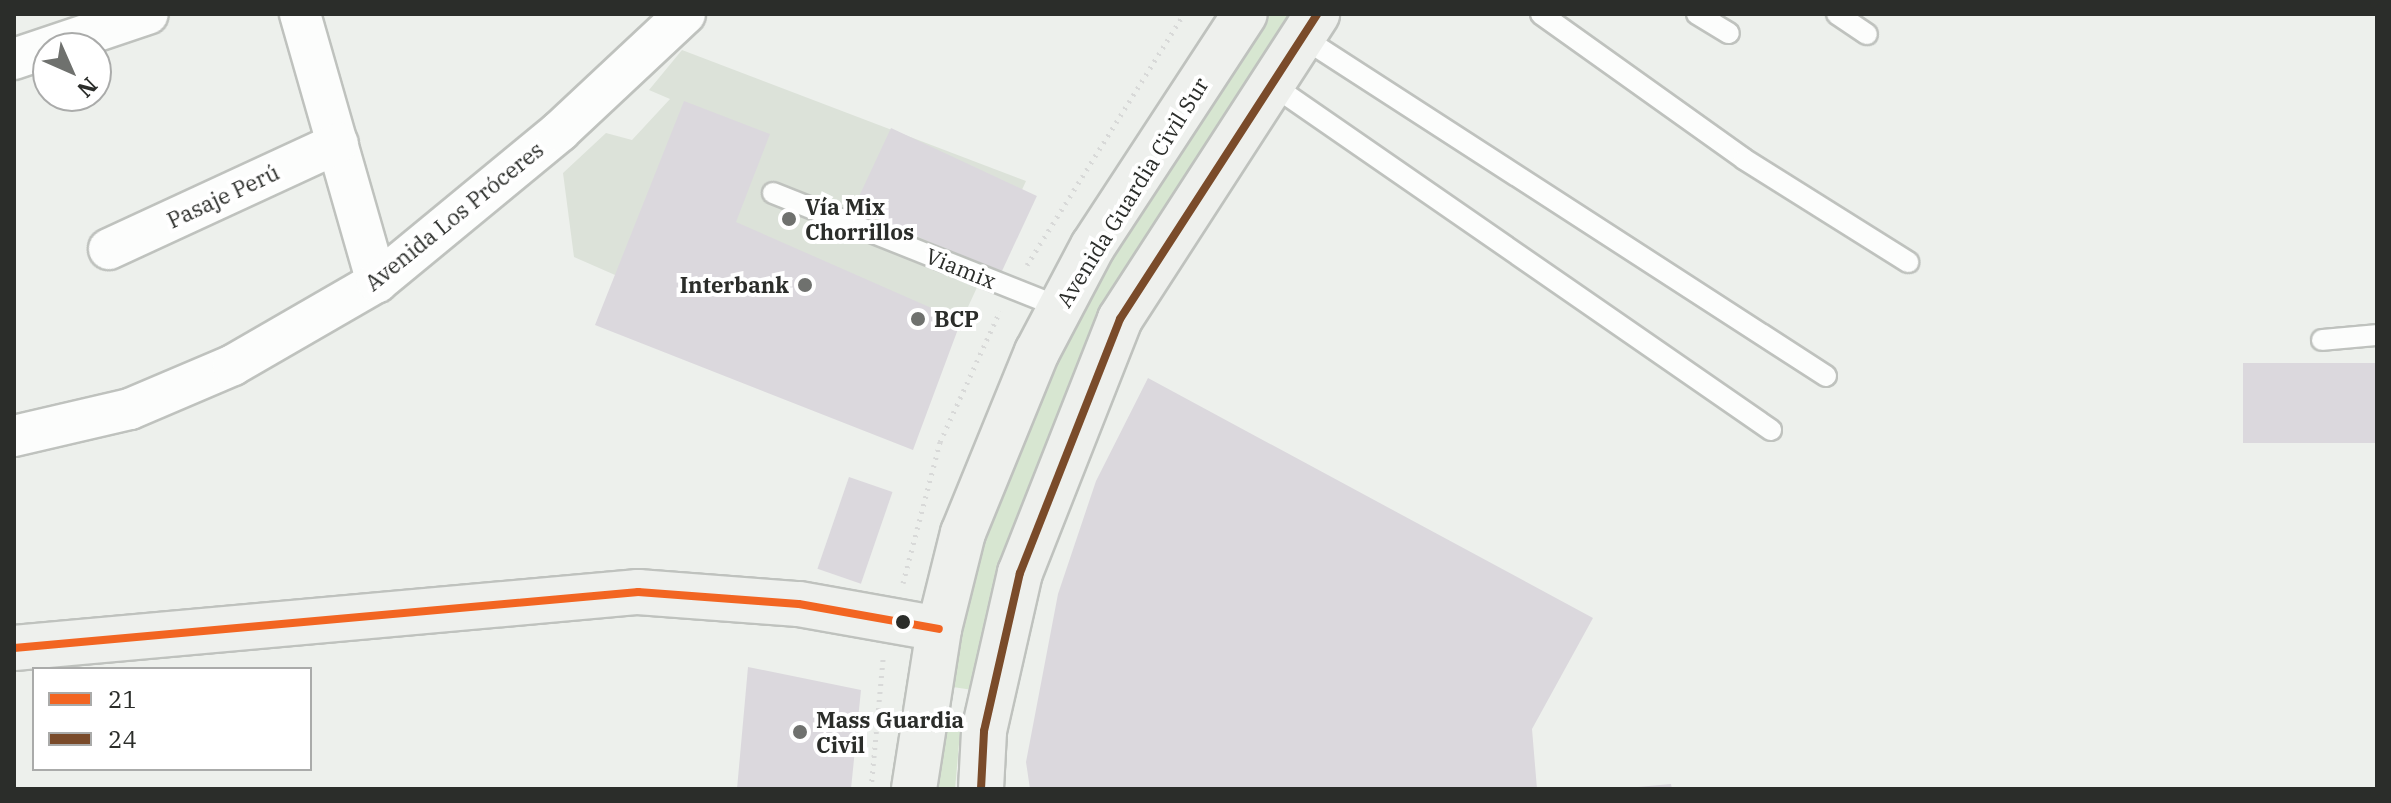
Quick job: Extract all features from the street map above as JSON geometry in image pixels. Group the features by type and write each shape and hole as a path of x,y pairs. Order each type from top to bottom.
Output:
{"main road":[{"name":"Avenida Guardia Civil Sur","path":"914,789 939,629 963,533 1060,307 1245,14"},
{"path":"981,789 984,731 1020,573 1098,370 1150,265 1310,26"},
{"path":"14,648 638,592 799,604 939,629"}],"street":[{"path":"14,59 148,14"},
{"path":"300,14 377,282"},
{"name":"Avenida Los Próceres","path":"14,436 143,403 233,365 377,282 560,131 685,14"},
{"name":"Pasaje Perú","path":"109,249 338,143"}],"lane":[{"path":"1541,14 1744,159 1908,262"},
{"path":"1697,14 1729,33"},
{"path":"1837,14 1867,34"},
{"path":"1310,26 1826,376"},
{"path":"1271,84 1771,430"},
{"name":"Viamix","path":"773,193 1060,307"},
{"path":"2322,340 2377,335"}],"shaded area":[{"name":"Vía Mix Chorrillos","path":"682,50 1026,181 921,409 574,257 563,173 606,133 632,140 670,99 649,90"}],"green space":[{"path":"1269,14 1299,14 1109,301 973,690 946,686 984,544 1033,409 1092,285"},
{"path":"940,720 961,722 955,789 934,789"}],"building":[{"path":"684,101 770,134 736,222 961,321 913,450 595,325"},
{"path":"891,128 1037,196 1000,275 854,207"},
{"path":"2243,363 2377,363 2377,443 2243,443"},
{"path":"1148,378 1593,618 1532,729 1537,789 1030,789 1026,762 1058,594 1096,481"},
{"path":"849,477 892,492 861,584 817,569"},
{"name":"Mass Guardia Civil","path":"748,667 861,690 851,789 737,789"},
{"path":"1671,784 1672,789 1638,789 1638,787"}],"transit line":[{"name":"24","path":"981,789 984,731 1020,573 1120,319 1317,14"},
{"name":"21","path":"14,648 638,592 799,604 939,629"}],"place":[{"name":"Vía Mix Chorrillos","path":"789,219"},
{"name":"Interbank","path":"805,285"},
{"name":"BCP","path":"918,319"},
{"name":"Mass Guardia Civil","path":"800,732"}]}
